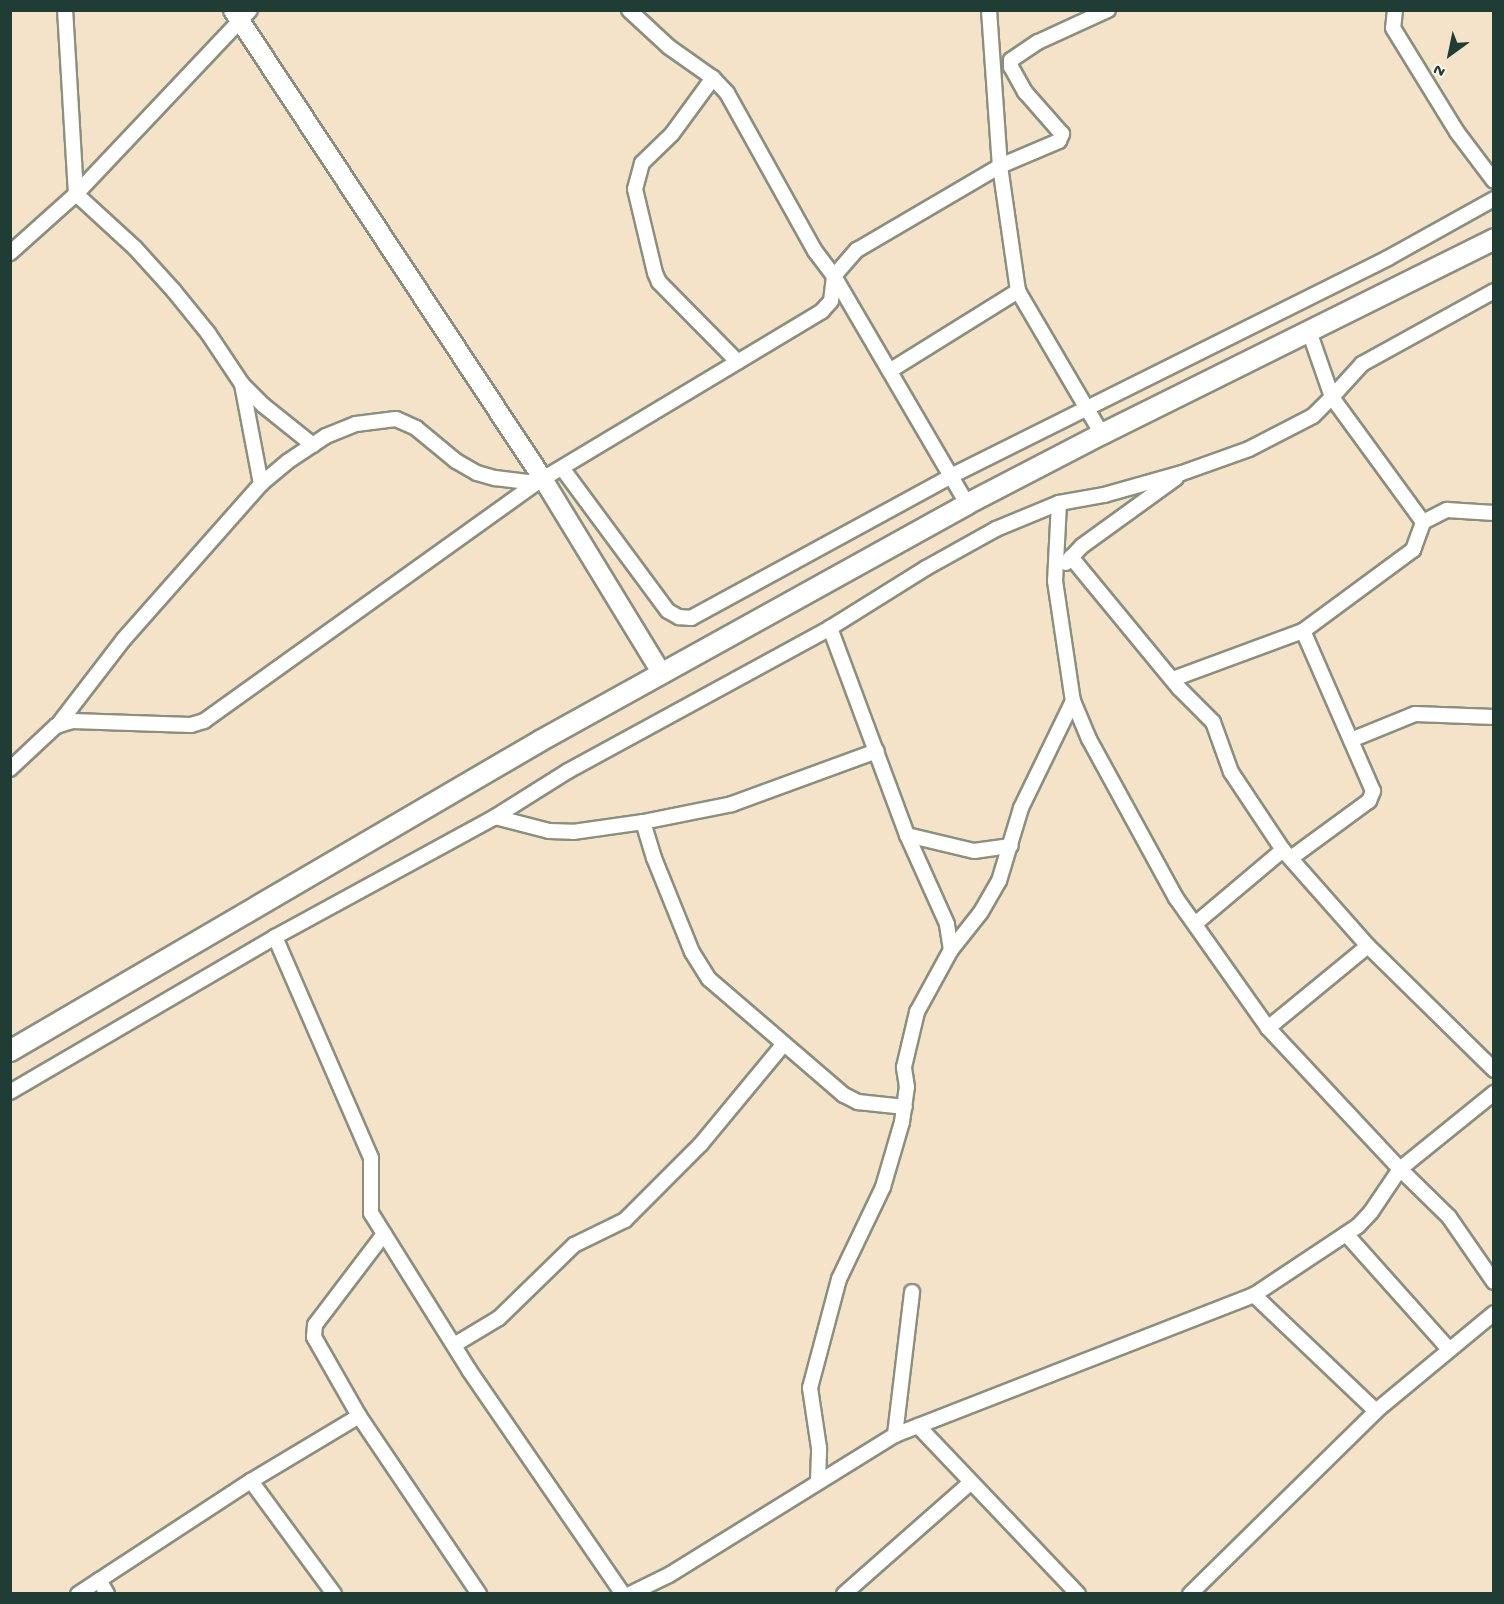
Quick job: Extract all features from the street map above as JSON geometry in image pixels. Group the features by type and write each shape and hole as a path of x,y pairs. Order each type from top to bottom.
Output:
{"main road":[{"path":"10,1051 360,845 661,672 967,504 1102,434 1494,239"}],"street":[{"path":"64,10 76,194 135,248 174,291 208,333 242,384 263,405 313,445"},
{"path":"629,10 669,47 713,78 727,93 815,251 834,276 891,370 967,504"},
{"path":"989,10 999,166 1018,291 1102,434"},
{"path":"56,726 80,720 191,725 204,721 540,481 827,306 834,292 834,276 856,250 999,166 1059,141 1062,134 1025,92 1011,67 1013,57 1063,30 1108,10"},
{"path":"1395,10 1393,28 1457,132 1494,182"},
{"path":"10,253 76,194 241,14 661,672"},
{"path":"713,78 676,129 642,164 635,189 659,282 738,362"},
{"path":"562,468 668,611 679,617 691,618 951,477 1388,258 1494,199"},
{"path":"891,370 1018,291"},
{"path":"10,1092 275,937 495,817 568,771 830,628 962,547 996,529 1059,503 1104,495 1182,473 1290,430 1313,416 1362,364 1494,291"},
{"path":"1310,331 1332,397 1423,522"},
{"path":"242,384 261,484"},
{"path":"14,760 56,726 124,639 261,484 313,445 356,424 396,419 416,428 456,460 477,473 495,478 540,481"},
{"path":"1055,581 1071,557 1182,473"},
{"path":"1059,503 1055,581 1073,700 1089,739 1176,898 1268,1028 1400,1169 1460,1229 1494,1282"},
{"path":"1173,679 1303,631 1413,550 1423,522 1447,510 1494,513"},
{"path":"1071,557 1173,679 1213,722 1231,772 1287,854 1368,946 1494,1070"},
{"path":"830,628 907,835 947,924 951,950"},
{"path":"1195,924 1287,854 1372,797 1373,791 1303,631"},
{"path":"818,1480 819,1448 810,1388 836,1289 883,1187 905,1107 904,1067 907,1045 917,1012 951,950 991,898 1011,846 1021,808 1073,700"},
{"path":"1351,740 1414,714 1494,717"},
{"path":"495,817 527,826 565,832 644,822 732,804 877,751"},
{"path":"644,822 654,858 692,952 709,979 783,1046 843,1095 858,1102 905,1107"},
{"path":"907,835 974,851 1011,846"},
{"path":"275,937 371,1158 371,1213 454,1345 623,1593"},
{"path":"1268,1028 1368,946"},
{"path":"454,1345 499,1318 574,1245 590,1235 625,1220 701,1144 783,1046"},
{"path":"630,1593 669,1575 818,1480 895,1435 953,1410 1108,1353 1254,1294 1346,1234 1371,1212 1400,1169 1494,1093"},
{"path":"384,1234 314,1330 316,1344 360,1416 479,1593"},
{"path":"1346,1234 1449,1349"},
{"path":"895,1435 912,1292"},
{"path":"1254,1294 1376,1411"},
{"path":"1190,1593 1376,1411 1494,1313"},
{"path":"78,1593 251,1481 360,1416"},
{"path":"918,1426 970,1483 1078,1593"},
{"path":"251,1481 334,1593"},
{"path":"844,1593 970,1483"},
{"path":"99,1580 107,1593"}]}
